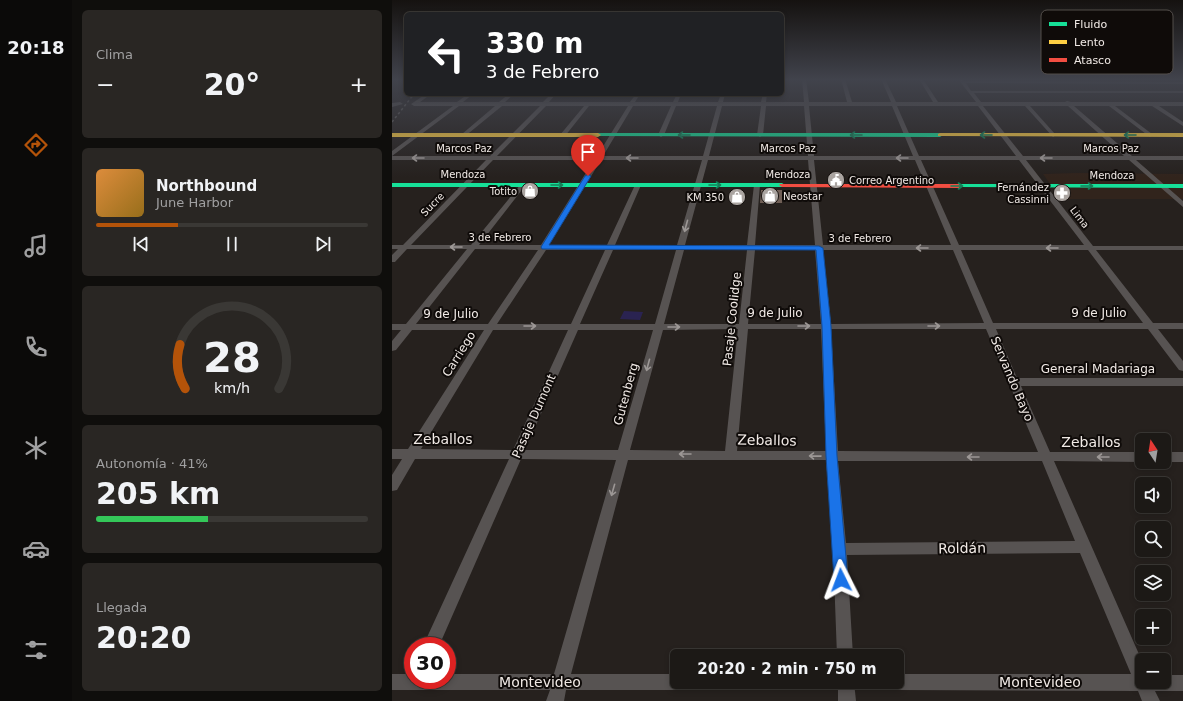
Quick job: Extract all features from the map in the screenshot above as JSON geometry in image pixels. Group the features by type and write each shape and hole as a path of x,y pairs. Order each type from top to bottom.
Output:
{"main road":[{"path":"392,135 1183,135"},
{"name":"Mendoza","path":"392,185 1183,186"}],"street":[{"path":"392,154 449,112"},
{"path":"464,135 492,112"},
{"name":"Sucre","path":"392,260 537,112"},
{"path":"563,135 582,112"},
{"name":"Carriego","path":"392,486 491,326 544,247 627,112"},
{"path":"661,135 671,112"},
{"name":"Gutenberg","path":"555,701 718,112"},
{"path":"760,135 763,112"},
{"path":"807,112 826,326 832,456 840,549 844,649"},
{"name":"Servando Bayo","path":"897,112 1135,663"},
{"name":"Lima","path":"985,112 1183,368"},
{"path":"1033,112 1053,135"},
{"path":"1077,112 1183,205"},
{"path":"1120,112 1150,135"},
{"path":"1165,112 1183,124"},
{"name":"Marcos Paz","path":"392,158 1183,158"},
{"path":"392,348 523,185"},
{"name":"Pasaje Dumont","path":"435,637 638,185"},
{"name":"Pasaje Coolidge","path":"731,454 757,186"},
{"name":"3 de Febrero","path":"392,247 1183,248"},
{"name":"9 de Julio","path":"392,327 1183,326"},
{"name":"General Madariaga","path":"1014,382 1183,382"},
{"name":"Zeballos","path":"392,454 731,454 832,456 1135,457"},
{"path":"1171,457 1183,457"},
{"name":"Roldán","path":"840,549 1084,547"},
{"name":"Montevideo","path":"392,682 404,681"},
{"name":"Montevideo","path":"456,681 670,682"},
{"name":"Montevideo","path":"904,682 1135,681"},
{"name":"Montevideo","path":"1171,682 1183,683"},
{"path":"846,689 847,701"},
{"name":"Servando Bayo","path":"1146,689 1151,701"}],"shaded area":[{"path":"1043,174 1183,174 1183,199 1061,199"},
{"path":"624,311 643,312 640,320 620,319"}],"building":[{"name":"Neostar","path":"761,190 782,190 782,203 760,203"}],"railway":[{"path":"392,122 400,112"}],"traffic: fast":[{"path":"598,135 940,135"},
{"path":"392,185 782,185"},
{"path":"959,186 1183,186"}],"traffic: slow":[{"path":"392,135 598,135"},
{"path":"940,135 1183,135"}],"traffic: jam":[{"path":"782,185 959,186"}],"place":[{"name":"Correo Argentino","path":"836,180"},
{"name":"Totito","path":"530,191"},
{"name":"Fernández Cassinni","path":"1062,193"},
{"name":"Neostar","path":"770,196"},
{"name":"KM 350","path":"737,197"}],"route":[{"path":"588,176 544,247 819,248 826,326 832,456 840,549 841,580"}]}
